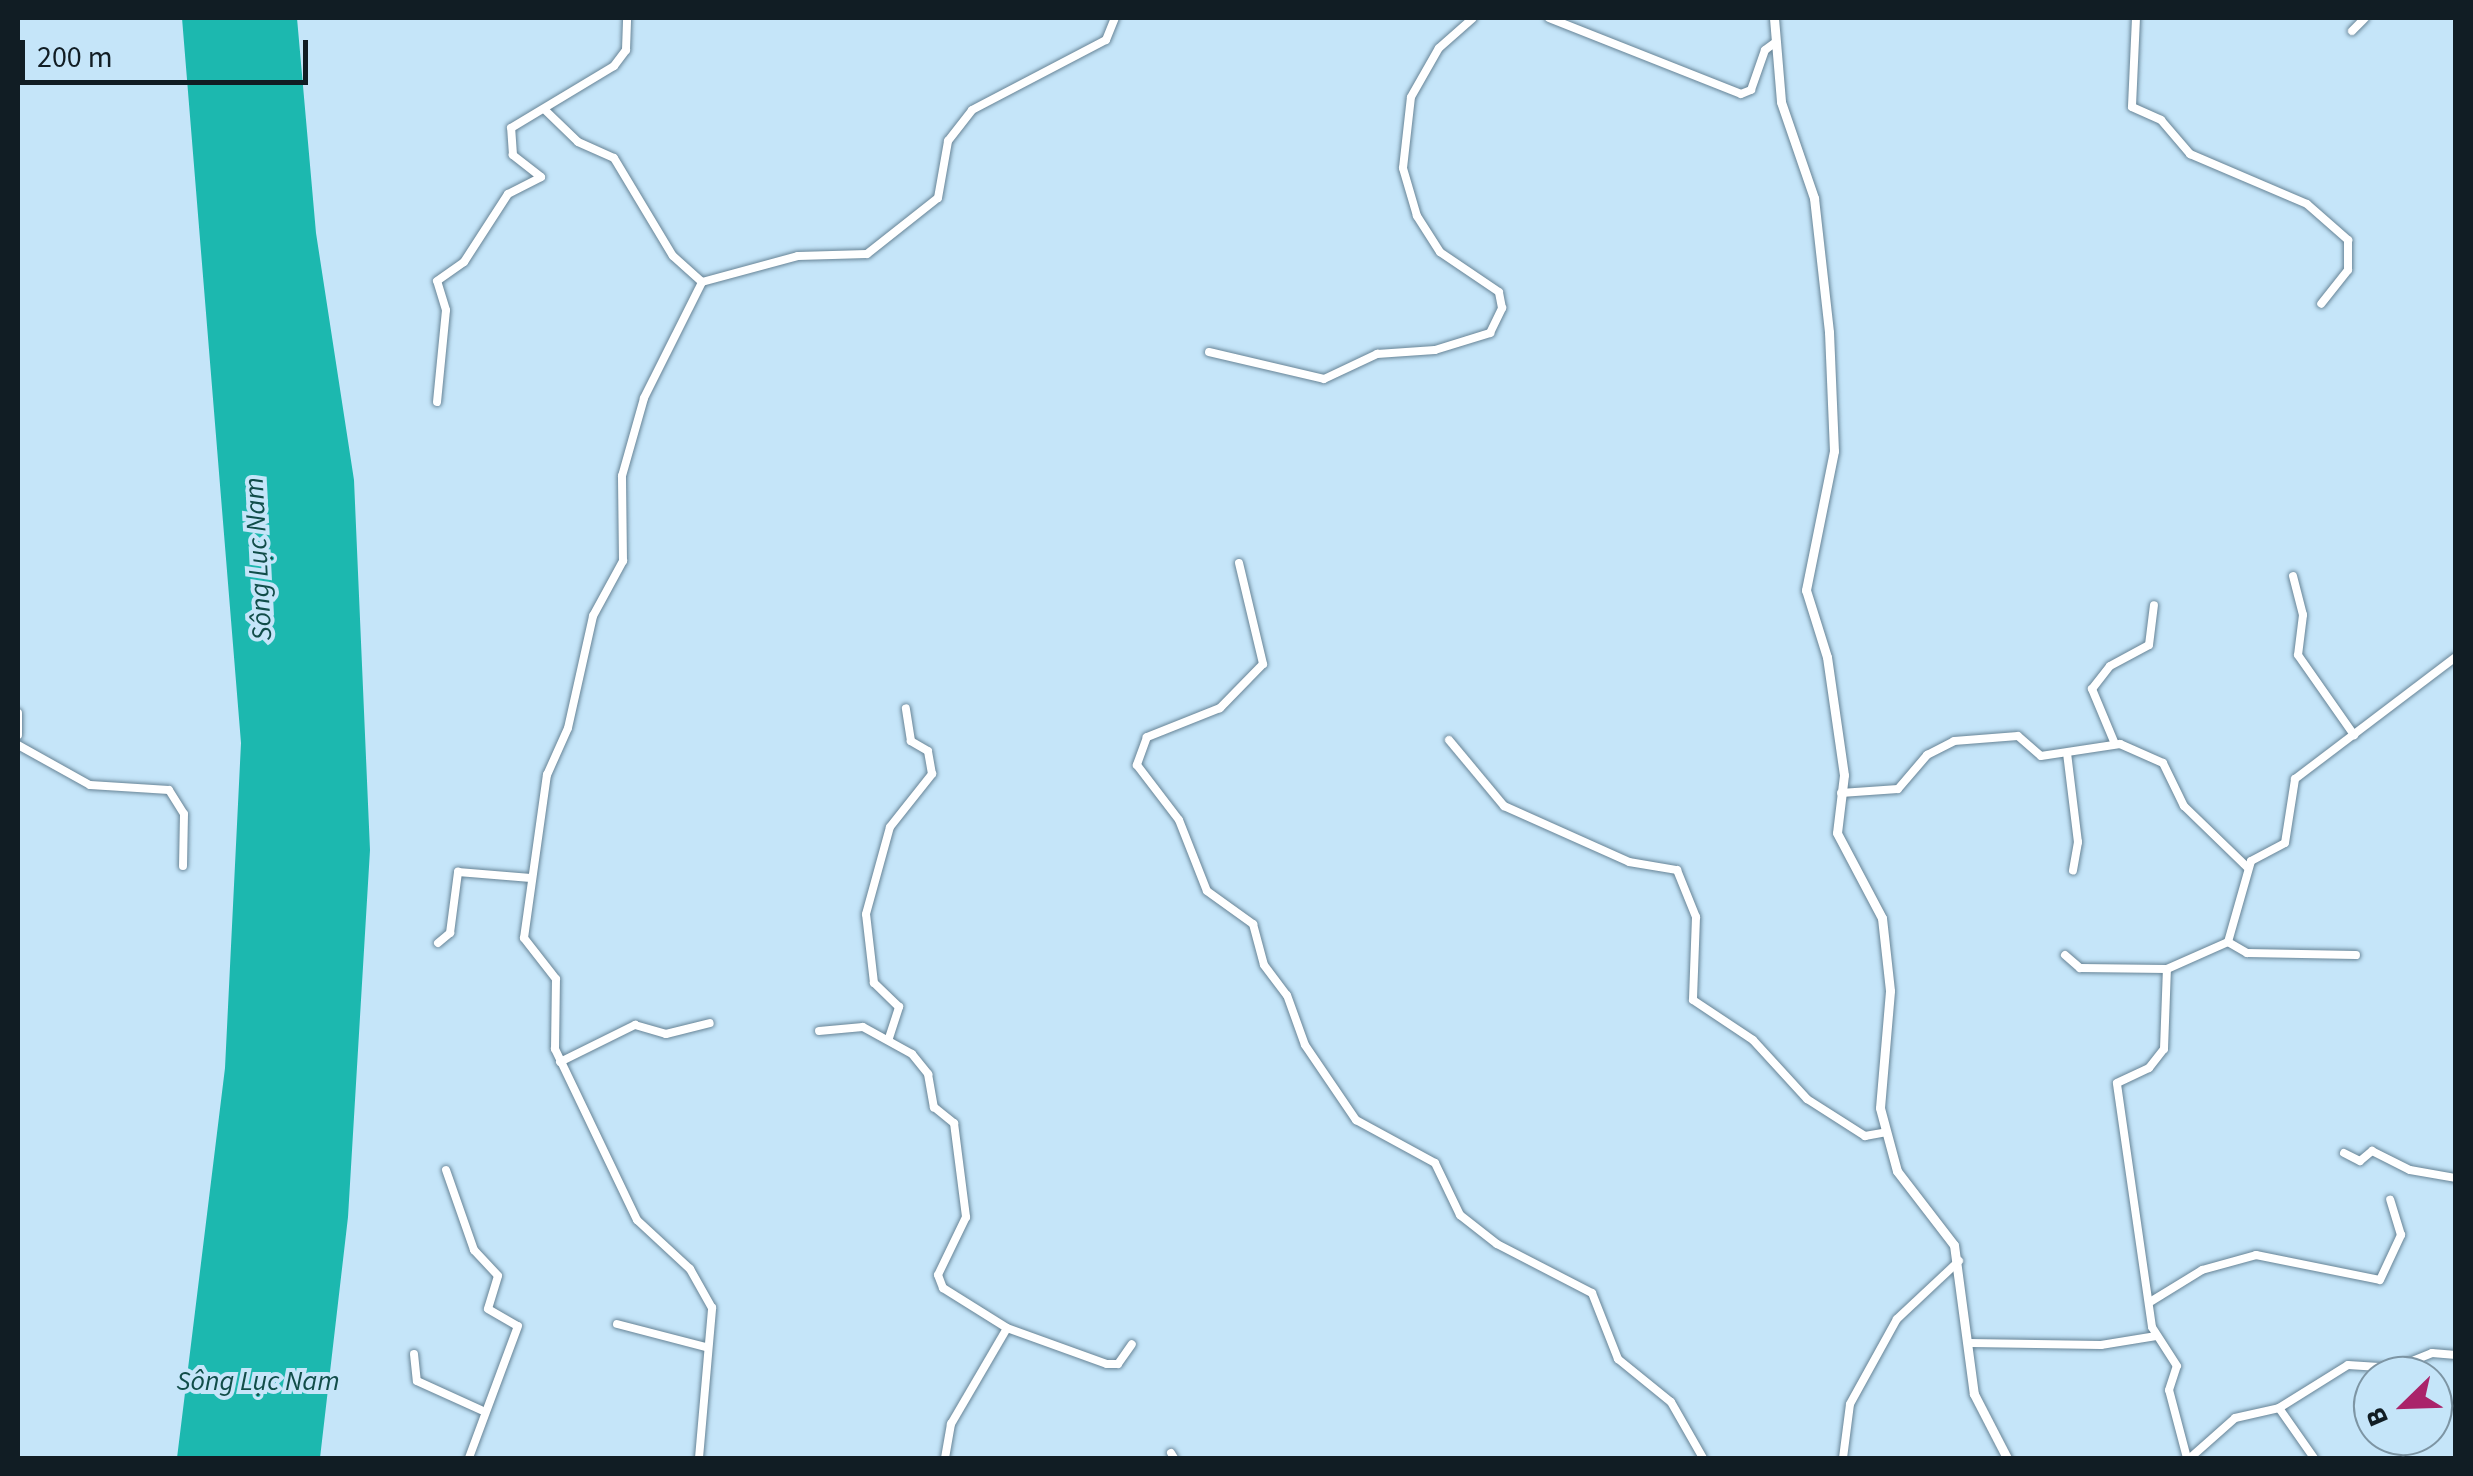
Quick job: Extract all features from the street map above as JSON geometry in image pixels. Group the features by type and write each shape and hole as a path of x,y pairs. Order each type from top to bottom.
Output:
{"street":[{"path":"436,402 446,310 437,281 464,262 508,194 539,181 512,155 510,136 515,123 544,110 614,66 626,50 627,18"},
{"path":"699,1458 706,1346 714,1321 708,1298 637,1220 560,1062 552,1023 556,979 524,938 547,775 568,728 586,638 622,561 622,476 646,390 702,282 798,256 867,254 932,206 944,185 948,141 972,110 1106,40 1115,18"},
{"path":"1209,352 1324,379 1377,354 1435,350 1490,332 1502,308 1499,292 1440,252 1417,216 1403,168 1411,97 1439,48 1470,18"},
{"path":"1548,18 1741,94 1751,90 1765,50 1776,42"},
{"path":"1774,18 1781,102 1814,198 1830,332 1834,451 1806,590 1827,656 1842,794 1837,833 1882,918 1890,990 1879,1096 1896,1171 1948,1234 1959,1261 1976,1401 2008,1458"},
{"path":"2136,18 2132,107 2161,120 2187,152 2307,204 2348,240 2348,270 2320,304"},
{"path":"2352,31 2365,18"},
{"path":"544,110 578,142 614,158 673,256 702,282"},
{"path":"1239,563 1263,664 1220,708 1191,713 1147,737 1137,766 1179,820 1207,892 1253,924 1300,1034 1356,1120 1435,1163 1460,1214 1497,1244 1599,1299 1618,1359 1671,1402 1703,1458"},
{"path":"2294,576 2303,622 2298,656 2354,735"},
{"path":"2115,744 2092,689 2110,666 2149,645 2154,605"},
{"path":"2228,942 2248,868 2285,844 2294,779 2456,657"},
{"path":"889,1038 899,1007 874,983 866,914 890,827 932,774 928,751 911,742 906,708"},
{"path":"18,714 18,735"},
{"path":"1842,794 1898,789 1922,760 1954,741 2018,736 2038,756 2115,744 2163,763 2184,806 2248,868"},
{"path":"1448,740 1504,806 1629,862 1677,870 1696,917 1696,1004 1753,1040 1807,1099 1865,1136 1887,1132"},
{"path":"18,745 90,785 169,790 184,814 183,866"},
{"path":"2067,752 2078,842 2073,871"},
{"path":"438,942 450,933 458,872 531,878"},
{"path":"2228,942 2247,953 2356,955"},
{"path":"2065,955 2080,968 2167,969 2228,942"},
{"path":"2167,969 2164,1049 2116,1088 2156,1336 2176,1366 2169,1390 2188,1458 2235,1418 2278,1408 2358,1362 2395,1368 2432,1352 2456,1355"},
{"path":"560,1062 635,1026 666,1034 710,1023"},
{"path":"819,1031 863,1027 889,1038 926,1070 934,1107 955,1128 965,1223 938,1280 1007,1328 1113,1366 1132,1344"},
{"path":"2344,1153 2360,1161 2372,1151 2410,1170 2456,1178"},
{"path":"446,1170 474,1250 498,1276 488,1310 518,1326 481,1410 469,1458"},
{"path":"2150,1302 2202,1270 2256,1256 2380,1280 2401,1236 2390,1200"},
{"path":"1843,1458 1850,1404 1898,1319 1959,1261"},
{"path":"617,1324 706,1346"},
{"path":"944,1458 951,1424 1007,1328"},
{"path":"1970,1343 2101,1345 2156,1336"},
{"path":"414,1354 418,1381 481,1410"},
{"path":"2278,1408 2314,1458"}],"water":[{"name":"Sông Lục Nam","path":"182,18 297,18 316,233 354,480 370,850 348,1217 320,1458 177,1458 225,1068 241,743"}]}
